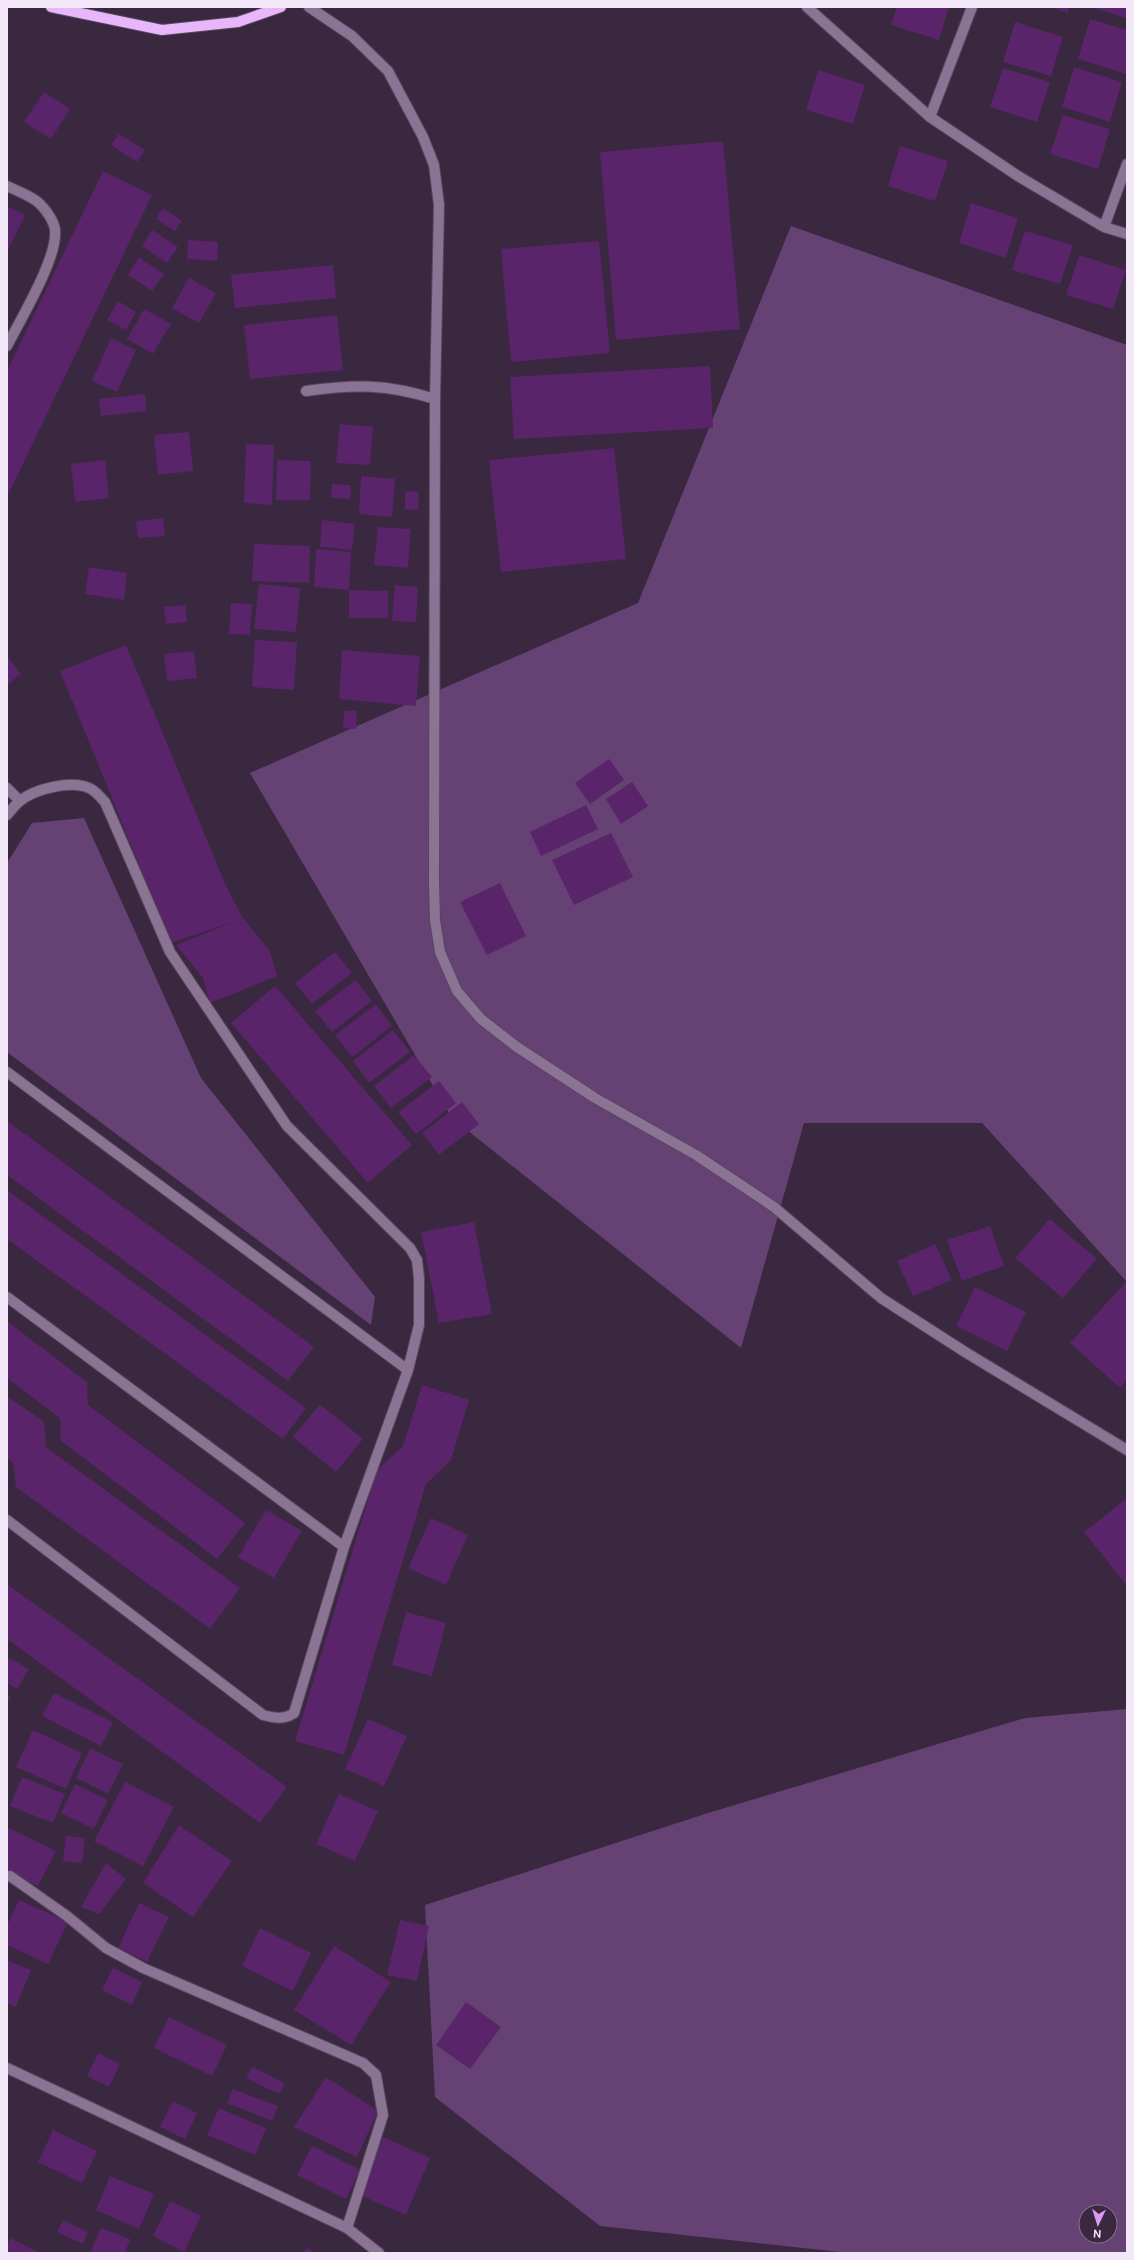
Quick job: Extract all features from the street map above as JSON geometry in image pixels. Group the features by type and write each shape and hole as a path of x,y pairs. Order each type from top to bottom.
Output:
{"main road":[{"path":"51,7 162,30 238,22 281,7"}],"street":[{"path":"309,7 352,36 388,71 423,137 434,165 439,205 435,399 435,920 440,952 457,991 481,1019 517,1047 595,1098 696,1155 774,1207 881,1298 965,1352 1127,1450"},
{"path":"807,7 930,117 1018,176 1104,227 1127,234"},
{"path":"930,117 972,7"},
{"path":"1104,227 1127,164"},
{"path":"7,186 39,203 50,217 55,230 53,249 42,276 7,346"},
{"path":"306,391 350,385 375,386 405,390 435,399"},
{"path":"7,815 20,800 36,792 66,784 78,784 90,788 106,802 170,952 287,1126 410,1248 417,1260 421,1294 420,1325 408,1370 344,1547 294,1713 288,1717 278,1718 263,1715 7,1520"},
{"path":"7,788 20,800"},
{"path":"7,1072 408,1370"},
{"path":"7,1297 344,1547"},
{"path":"10,1876 67,1916 106,1948 143,1968 363,2063 376,2074 384,2115 347,2228"},
{"path":"7,2068 347,2228 379,2253"}],"shaded area":[{"path":"791,226 1127,345 1127,1282 982,1123 804,1123 741,1348 452,1118 250,773 638,603"},
{"path":"84,818 201,1078 375,1297 371,1325 7,1052 7,863 32,823"},
{"path":"1127,1709 1127,2253 849,2253 600,2226 435,2097 425,1905 708,1813 1025,1718"}],"building":[{"path":"897,7 949,7 939,40 891,25"},
{"path":"1050,7 1069,7 1068,13"},
{"path":"1097,7 1127,7 1127,18 1096,9"},
{"path":"1090,19 1127,30 1126,74 1078,59"},
{"path":"1015,22 1063,37 1051,76 1003,62"},
{"path":"1074,67 1122,82 1110,122 1062,107"},
{"path":"1003,68 1050,82 1037,122 990,107"},
{"path":"818,70 865,85 853,124 806,110"},
{"path":"44,92 70,109 51,139 24,122"},
{"path":"1063,115 1110,129 1098,169 1050,154"},
{"path":"119,134 145,150 137,162 111,145"},
{"path":"723,141 740,329 616,340 600,152"},
{"path":"900,146 948,161 935,201 888,186"},
{"path":"103,171 152,195 7,497 7,371"},
{"path":"971,203 1018,218 1006,258 959,243"},
{"path":"7,206 25,215 7,252"},
{"path":"163,208 182,221 175,231 156,219"},
{"path":"152,230 178,247 167,263 142,246"},
{"path":"1025,231 1073,245 1060,284 1012,270"},
{"path":"188,240 218,242 217,261 187,259"},
{"path":"599,241 610,353 511,362 501,249"},
{"path":"1079,255 1126,270 1113,309 1066,295"},
{"path":"139,257 164,274 152,291 128,275"},
{"path":"333,265 336,298 235,308 231,275"},
{"path":"189,278 216,293 199,323 172,308"},
{"path":"118,301 136,312 126,330 107,320"},
{"path":"144,309 171,324 153,354 127,339"},
{"path":"337,315 343,370 250,379 244,325"},
{"path":"111,338 136,350 117,392 92,381"},
{"path":"710,366 713,428 514,439 510,377"},
{"path":"145,394 147,411 101,416 99,399"},
{"path":"340,424 373,427 370,465 336,463"},
{"path":"189,432 193,471 158,475 154,435"},
{"path":"246,444 274,445 272,505 244,503"},
{"path":"614,448 626,559 501,572 489,460"},
{"path":"105,460 109,498 75,502 71,464"},
{"path":"277,460 311,461 310,500 276,500"},
{"path":"361,476 395,479 392,517 359,514"},
{"path":"332,484 351,485 350,499 331,498"},
{"path":"405,491 419,492 418,510 405,509"},
{"path":"163,518 165,536 138,538 136,521"},
{"path":"322,520 355,524 352,550 320,547"},
{"path":"378,527 411,529 408,568 374,565"},
{"path":"254,544 310,546 309,583 252,581"},
{"path":"316,549 351,552 349,590 314,587"},
{"path":"89,567 127,573 124,600 85,594"},
{"path":"259,584 300,588 296,632 254,629"},
{"path":"395,585 418,587 416,622 392,621"},
{"path":"349,590 388,591 388,618 349,618"},
{"path":"231,603 252,604 250,635 229,634"},
{"path":"185,605 187,622 166,624 164,607"},
{"path":"255,640 297,642 294,690 252,687"},
{"path":"126,645 227,888 243,918 270,951 277,976 210,1003 203,978 176,945 236,921 171,943 60,671"},
{"path":"342,650 420,656 416,706 339,699"},
{"path":"194,651 197,678 167,681 164,654"},
{"path":"7,656 21,674 7,685"},
{"path":"344,711 357,711 356,729 343,728"},
{"path":"609,759 624,780 590,804 575,783"},
{"path":"632,782 648,806 621,824 606,799"},
{"path":"586,805 598,829 541,856 530,832"},
{"path":"611,833 633,877 574,905 552,860"},
{"path":"500,883 526,936 487,955 460,902"},
{"path":"335,952 352,973 312,1004 295,983"},
{"path":"356,980 372,1001 332,1032 315,1011"},
{"path":"275,986 412,1145 368,1183 231,1023"},
{"path":"376,1004 392,1026 352,1057 335,1035"},
{"path":"393,1030 410,1052 369,1083 353,1061"},
{"path":"414,1055 432,1077 391,1108 374,1086"},
{"path":"439,1081 456,1103 416,1134 398,1112"},
{"path":"462,1102 479,1124 439,1155 422,1133"},
{"path":"7,1121 314,1347 288,1381 7,1175"},
{"path":"7,1190 306,1408 283,1439 7,1239"},
{"path":"1050,1219 1097,1259 1063,1298 1015,1258"},
{"path":"474,1222 492,1314 439,1323 421,1232"},
{"path":"990,1226 1004,1266 962,1281 947,1240"},
{"path":"935,1244 952,1280 913,1296 897,1261"},
{"path":"1127,1281 1127,1379 1120,1388 1070,1343"},
{"path":"975,1287 1026,1312 1007,1351 956,1326"},
{"path":"7,1321 87,1382 88,1405 245,1523 217,1559 61,1441 60,1418 7,1378"},
{"path":"422,1385 469,1400 451,1460 426,1484 344,1755 295,1741 377,1470 403,1446"},
{"path":"7,1396 44,1422 46,1447 240,1588 210,1629 16,1487 13,1463 7,1458"},
{"path":"320,1404 363,1439 336,1472 293,1437"},
{"path":"1127,1498 1127,1586 1084,1532"},
{"path":"266,1510 302,1531 274,1578 238,1557"},
{"path":"431,1518 468,1535 446,1585 408,1568"},
{"path":"7,1584 287,1787 260,1823 7,1639"},
{"path":"406,1612 446,1623 432,1676 392,1665"},
{"path":"7,1657 29,1669 17,1689 7,1683"},
{"path":"54,1693 113,1722 101,1746 42,1716"},
{"path":"7,1694 11,1696 7,1705"},
{"path":"368,1719 407,1736 384,1786 345,1769"},
{"path":"33,1730 82,1753 66,1789 16,1767"},
{"path":"90,1748 123,1764 108,1794 76,1778"},
{"path":"22,1777 65,1794 53,1823 10,1806"},
{"path":"125,1782 174,1807 143,1866 94,1841"},
{"path":"75,1784 108,1800 94,1829 61,1813"},
{"path":"339,1794 378,1811 355,1861 316,1844"},
{"path":"179,1825 232,1861 193,1917 143,1883"},
{"path":"7,1827 56,1851 38,1886 7,1871"},
{"path":"66,1836 85,1838 82,1863 63,1861"},
{"path":"106,1863 126,1879 99,1914 81,1907"},
{"path":"19,1900 68,1922 48,1964 7,1945 7,1925"},
{"path":"139,1903 169,1917 147,1962 118,1948"},
{"path":"400,1920 429,1926 417,1981 387,1975"},
{"path":"260,1928 311,1953 293,1991 242,1966"},
{"path":"334,1946 391,1982 351,2045 294,2010"},
{"path":"7,1960 31,1970 16,2007 7,2003"},
{"path":"113,1968 142,1982 132,2005 102,1990"},
{"path":"466,2002 501,2027 470,2069 436,2045"},
{"path":"169,2017 227,2045 212,2076 154,2048"},
{"path":"98,2053 120,2064 109,2087 87,2076"},
{"path":"252,2067 285,2083 279,2094 246,2078"},
{"path":"326,2077 378,2111 357,2157 294,2127"},
{"path":"233,2089 278,2106 272,2121 227,2103"},
{"path":"173,2101 197,2113 185,2139 160,2127"},
{"path":"219,2108 266,2128 255,2155 207,2135"},
{"path":"53,2130 97,2151 82,2183 38,2162"},
{"path":"383,2137 430,2158 406,2215 358,2194"},
{"path":"312,2146 360,2170 346,2199 297,2175"},
{"path":"110,2176 154,2194 139,2229 96,2210"},
{"path":"170,2201 201,2216 184,2252 153,2236"},
{"path":"63,2220 88,2232 83,2244 57,2232"},
{"path":"101,2228 130,2239 125,2253 97,2253 91,2251"},
{"path":"10,2238 40,2253 7,2253 7,2245"},
{"path":"306,2248 317,2253 304,2253"}]}
